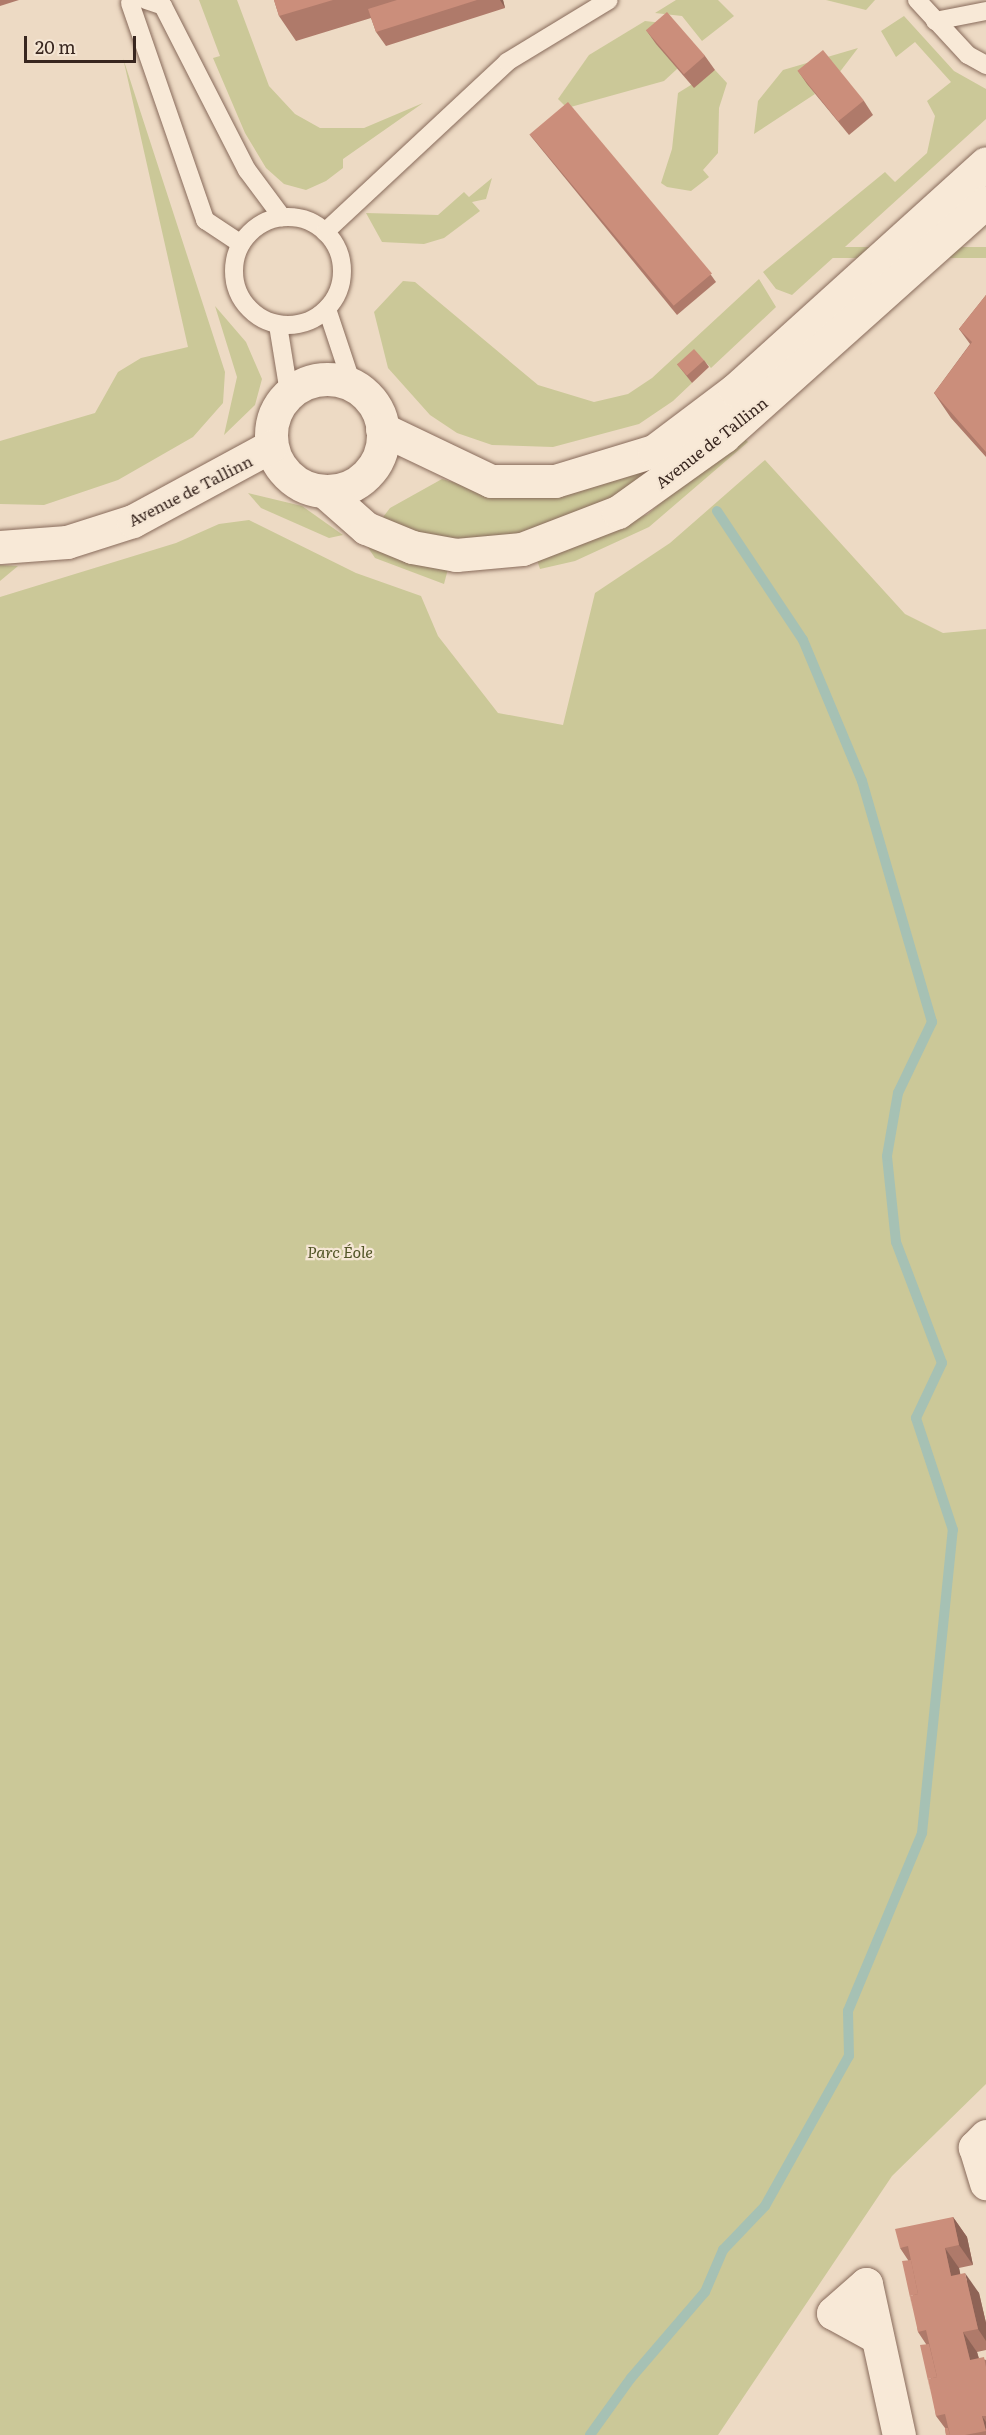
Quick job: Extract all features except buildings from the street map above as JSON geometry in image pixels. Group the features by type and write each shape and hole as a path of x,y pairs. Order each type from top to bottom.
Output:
{"street":[{"name":"Avenue de Tallinn","path":"382,429 491,481 555,481 654,451 735,390 986,163"},
{"name":"Avenue de Tallinn","path":"324,491 366,528 412,547 456,555 522,549 618,512 724,436 986,202"},
{"path":"320,379 352,384 378,411 382,429 374,466 343,488 324,491 290,477 272,446 271,426 289,393 320,379"},
{"name":"Avenue de Tallinn","path":"0,547 67,542 133,521 272,446"},
{"path":"986,2136 975,2147 986,2183"},
{"path":"877,2337 899,2435"}],"lane":[{"path":"325,232 507,62 609,0"},
{"path":"917,0 968,55 986,65"},
{"path":"241,244 205,220 138,1 163,6 247,170 282,217"},
{"path":"935,21 986,11"},
{"path":"282,217 312,222 325,232 341,262 337,295 327,309 296,325 278,325 248,308 238,294 234,277 241,244 252,230 282,217"},
{"path":"327,309 352,384"},
{"path":"278,325 289,393"}],"green space":[{"path":"199,0 237,0 269,86 295,114 320,128 364,128 423,103 343,159 343,168 326,181 306,190 284,184 266,168 245,133 213,58 220,56"},
{"path":"676,0 718,0 734,16 702,41 682,16 655,13"},
{"path":"826,0 875,0 866,10"},
{"path":"904,16 954,71 986,89 986,119 792,295 776,289 763,272 885,172 895,182 927,153 935,116 927,101 951,82 915,42 896,57 881,31"},
{"path":"645,21 672,24 677,69 664,81 567,108 558,99 589,55"},
{"path":"858,48 839,73 808,84 815,94 754,134 758,101 783,70"},
{"path":"123,58 225,372 223,403 193,437 118,480 44,505 0,504 0,441 95,413 118,372 141,358 188,347"},
{"path":"715,70 727,83 719,108 718,153 703,170 709,177 691,191 667,187 661,183 672,149 678,93"},
{"path":"492,178 486,199 472,202 480,211 444,238 424,244 382,242 366,213 438,215 464,192 469,197"},
{"path":"812,247 986,247 986,258 812,258"},
{"path":"759,279 776,307 711,368 700,356 683,371 692,383 673,401 639,424 553,447 492,445 457,433 430,415 388,368 374,312 403,281 415,282 538,385 594,402 628,394 652,378"},
{"path":"215,306 246,342 262,379 255,405 224,435 237,377"},
{"path":"740,434 748,442 649,527 575,561 540,569 537,560 648,514"},
{"path":"676,450 619,498 538,531 461,542 420,537 380,521 390,508 442,479 495,494"},
{"name":"Parc Éole","path":"765,460 905,614 943,633 986,629 986,2084 892,2176 718,2435 0,2435 0,597 176,543 219,524 249,520 356,573 421,596 438,636 498,713 563,725 595,593 670,543"},
{"path":"248,493 302,506 343,535 329,538 261,508"},
{"path":"367,546 418,565 448,569 444,584 375,558"},
{"path":"0,565 18,566 0,581"}],"waterway":[{"path":"590,2435 631,2378 705,2292 723,2250 765,2206 849,2056 848,2011 922,1833 953,1530 916,1418 942,1363 896,1242 887,1156 898,1093 932,1022 862,781 803,640 717,511"}]}
